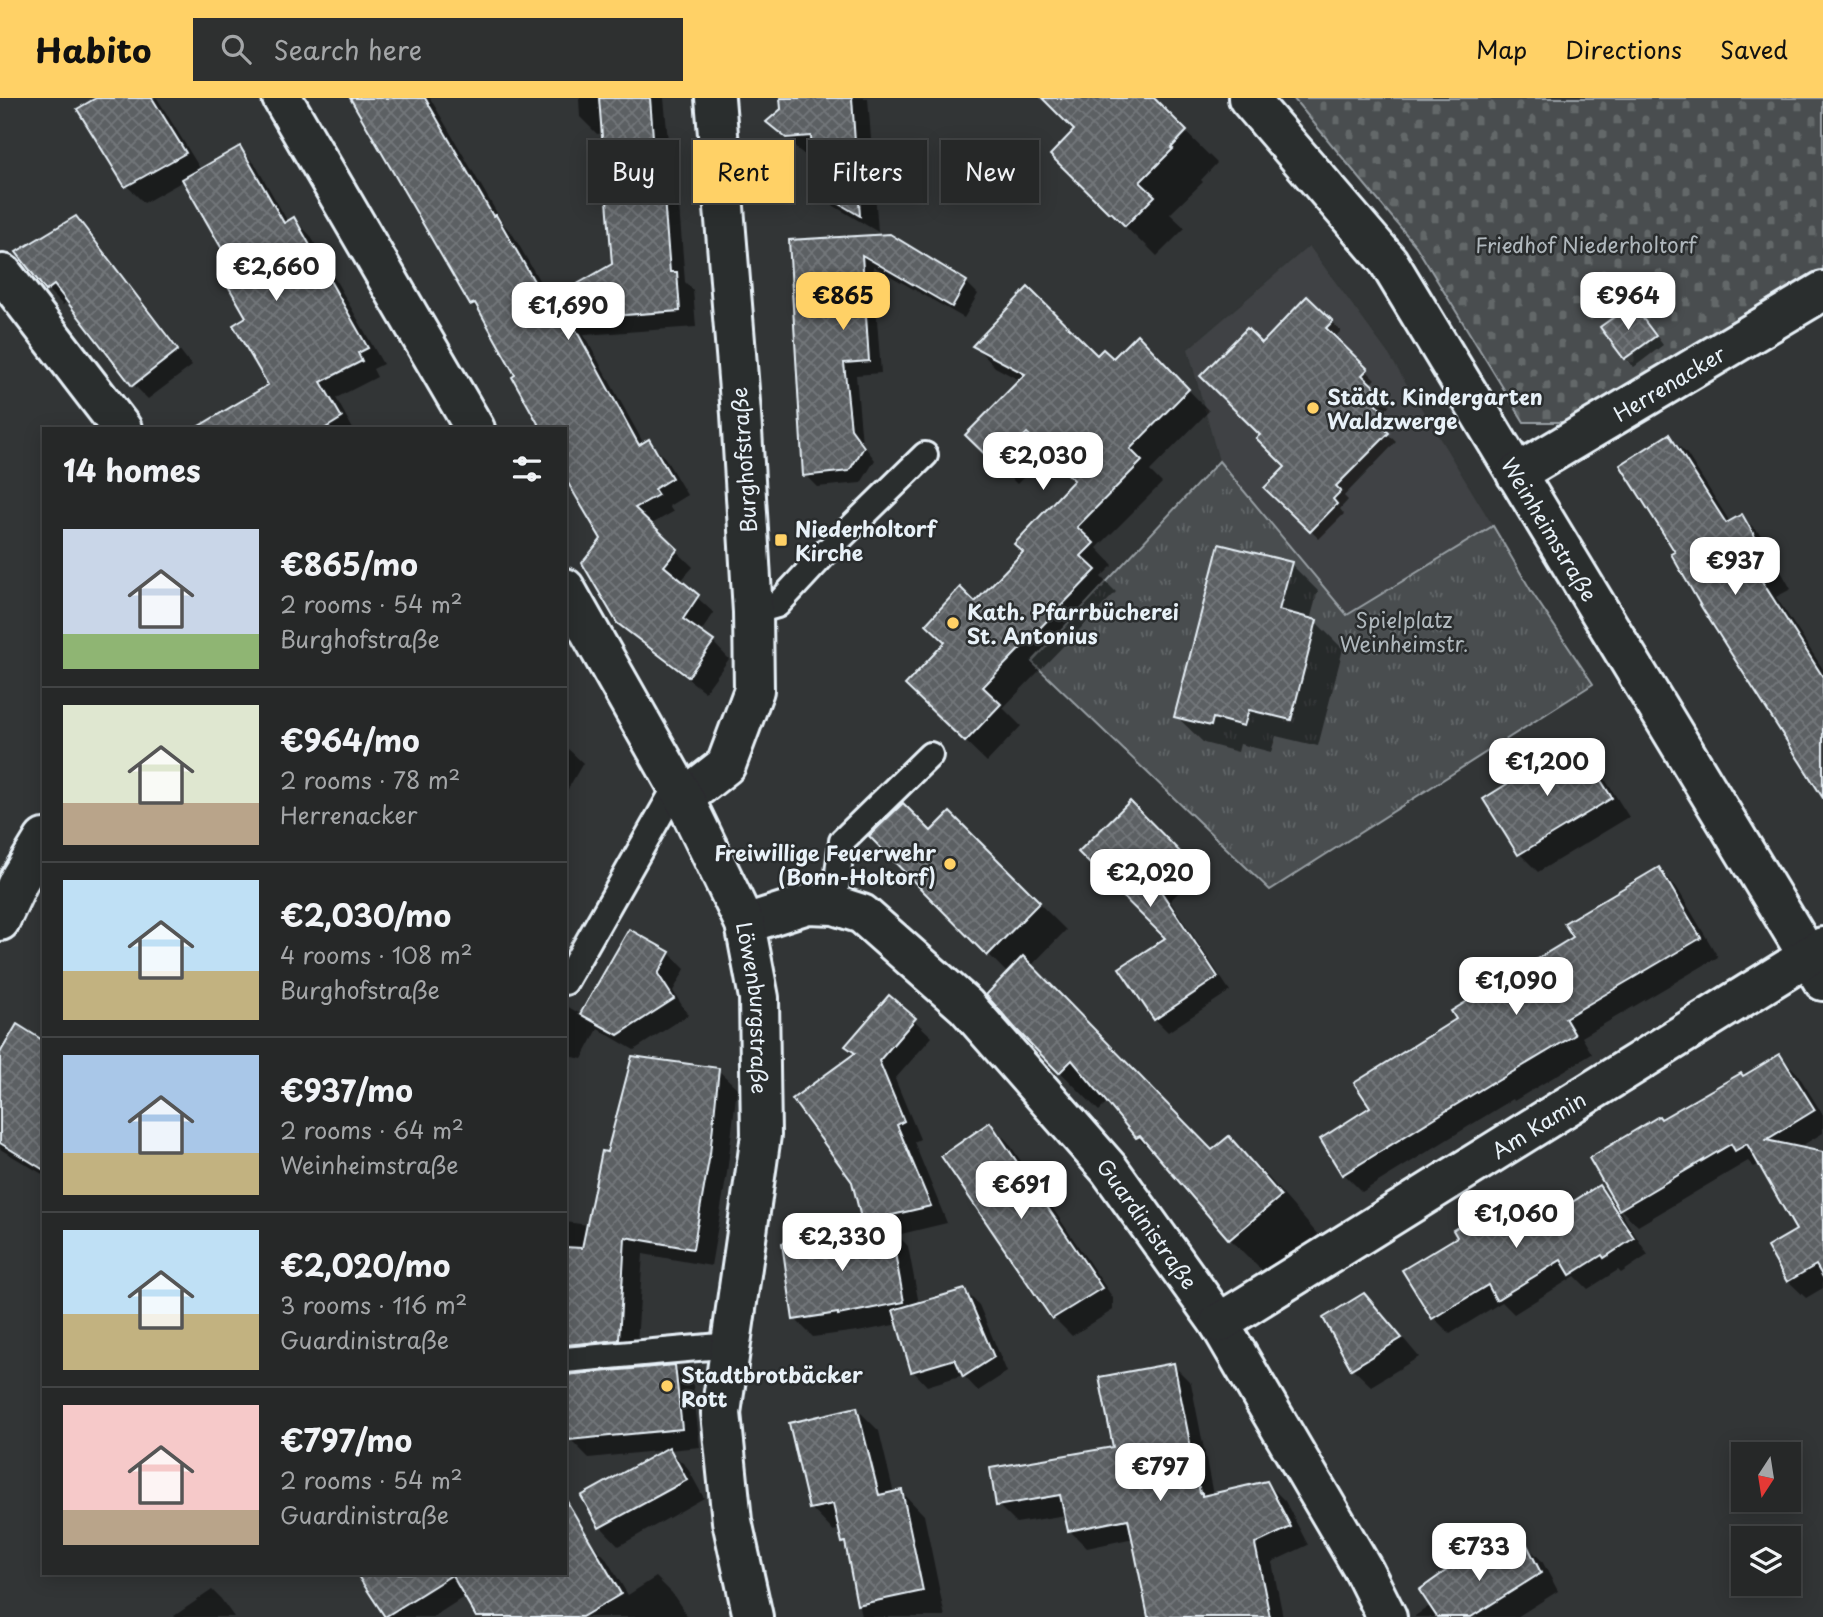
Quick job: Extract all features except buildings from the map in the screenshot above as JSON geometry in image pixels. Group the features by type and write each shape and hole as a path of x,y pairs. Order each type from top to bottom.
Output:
{"street":[{"path":"282,98 466,426"},
{"name":"Burghofstraße","path":"680,792 726,765 754,691 753,612 741,414 715,98"},
{"name":"Weinheimstraße","path":"1248,98 1388,261 1516,474 1818,962"},
{"path":"3,274 120,427"},
{"name":"Herrenacker","path":"1516,474 1823,292"},
{"name":"Löwenburgstraße","path":"567,592 680,792 745,924 760,998 761,1135 721,1413 732,1521 753,1617"},
{"path":"0,921 19,880 42,842"},
{"name":"Guardinistraße","path":"745,924 808,904 834,905 862,914 966,1006 1109,1169 1219,1323 1364,1571 1387,1617"},
{"name":"Am Kamin","path":"1219,1323 1818,962"}],"lane":[{"path":"753,612 777,605 829,549 925,455"},
{"path":"834,905 842,841 930,755"},
{"path":"567,979 680,792"},
{"path":"567,1360 731,1345"}],"shaded area":[{"name":"Städt. Kindergarten Waldzwerge","path":"1309,246 1389,355 1493,526 1347,616 1219,461 1188,349"}],"green space":[{"name":"Friedhof Niederholtorf","path":"1293,98 1823,98 1823,269 1576,422 1524,422 1416,246"},
{"name":"Spielplatz Weinheimstr.","path":"1219,461 1347,615 1493,526 1533,594 1593,684 1270,890 1032,662"}],"place":[{"name":"Städt. Kindergarten Waldzwerge","path":"1313,408"},
{"name":"Niederholtorf Kirche","path":"781,540"},
{"name":"Kath. Pfarrbücherei St. Antonius","path":"953,623"},
{"name":"Freiwillige Feuerwehr (Bonn-Holtorf)","path":"950,864"},
{"name":"Stadtbrotbäcker Rott","path":"667,1386"}]}
